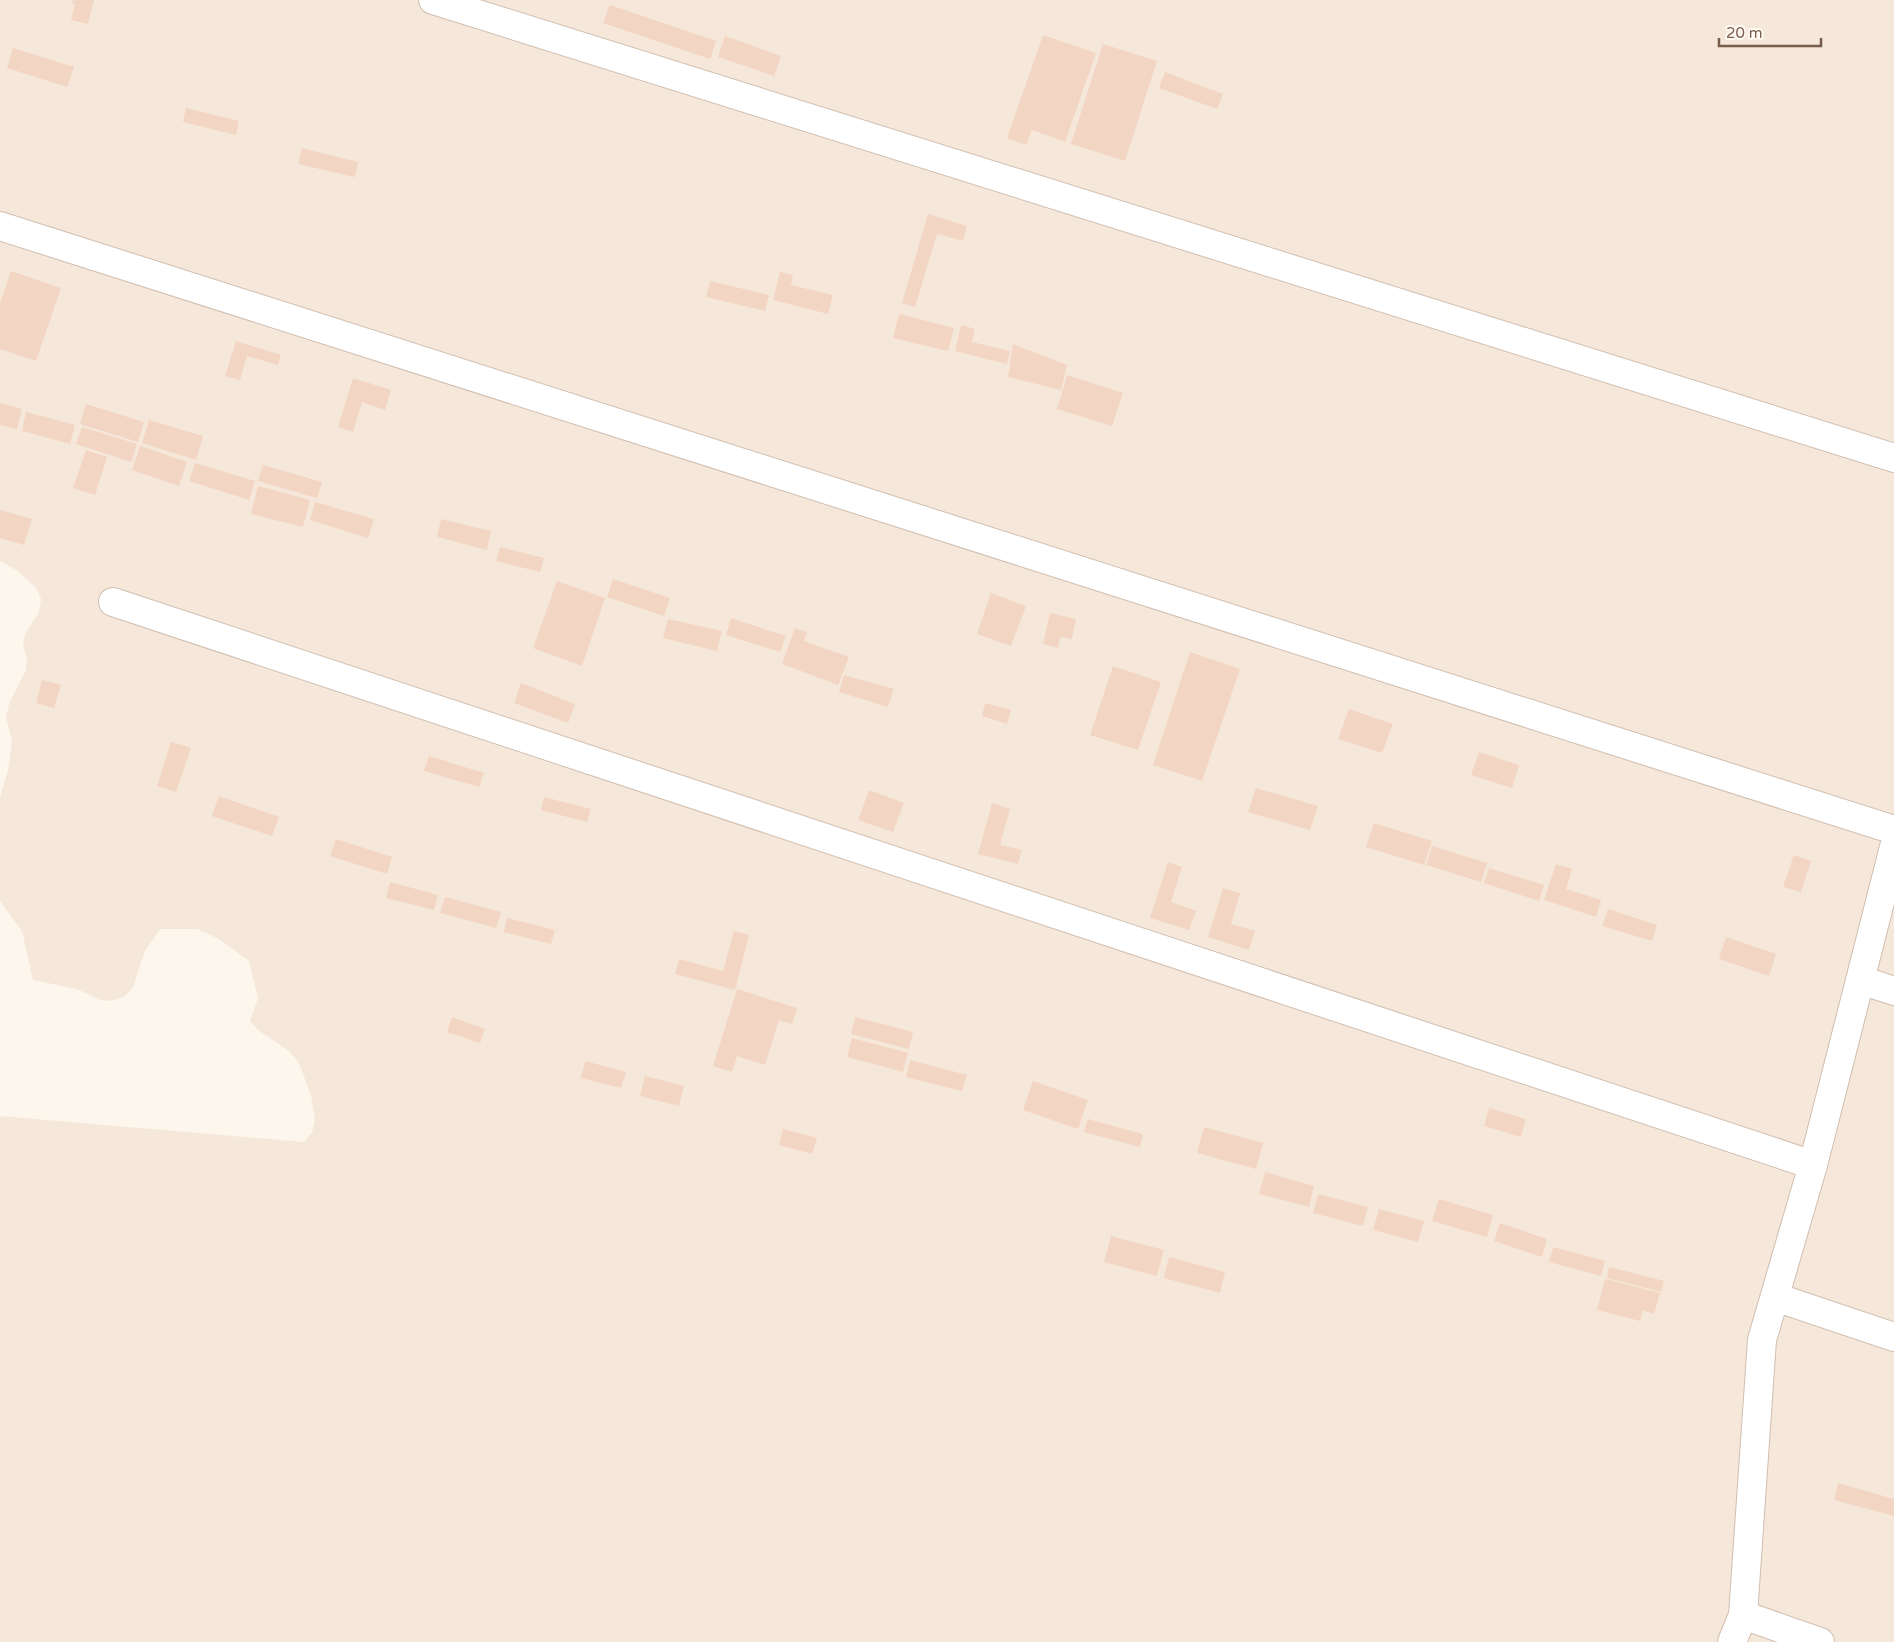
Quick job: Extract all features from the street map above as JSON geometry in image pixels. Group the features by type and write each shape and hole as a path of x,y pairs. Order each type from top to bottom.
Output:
{"street":[{"path":"433,0 1894,458"},
{"path":"0,226 1894,830"},
{"path":"112,602 1812,1165"},
{"path":"1732,1642 1743,1615 1762,1340 1812,1165 1894,847"},
{"path":"1861,980 1894,991"},
{"path":"1775,1297 1894,1337"},
{"path":"1743,1615 1820,1642"}],"shaded area":[{"path":"0,0 1894,0 1894,1642 0,1642 0,1116 304,1142 312,1132 315,1120 311,1095 298,1061 289,1051 258,1030 250,1021 258,998 249,961 219,939 197,929 160,929 145,951 133,987 124,997 112,1001 100,1000 77,989 33,980 22,931 0,901 0,798 9,766 12,741 6,717 9,704 26,670 27,658 23,646 25,634 39,612 41,599 36,588 18,571 0,561"}],"building":[{"path":"73,0 94,0 88,24 71,20 75,4 72,3"},
{"path":"610,5 716,41 710,59 603,23"},
{"path":"1043,35 1096,53 1065,142 1032,130 1026,145 1007,138"},
{"path":"725,36 781,56 774,76 718,57"},
{"path":"1103,44 1157,61 1125,161 1071,144"},
{"path":"13,48 74,67 67,87 7,68"},
{"path":"1165,72 1223,94 1217,109 1159,88"},
{"path":"186,108 239,121 236,135 183,122"},
{"path":"302,148 358,162 355,177 298,164"},
{"path":"928,214 967,226 963,241 937,234 915,307 902,303"},
{"path":"11,271 61,288 36,361 0,349 0,303"},
{"path":"780,272 793,275 791,285 833,295 828,314 773,300"},
{"path":"710,281 769,295 765,311 706,297"},
{"path":"899,314 954,328 948,351 893,338"},
{"path":"961,325 975,329 972,342 1010,351 1007,364 955,351"},
{"path":"236,341 281,355 278,365 247,356 240,380 225,376"},
{"path":"1013,344 1067,365 1061,390 1008,377"},
{"path":"1067,375 1123,393 1112,426 1057,409"},
{"path":"353,378 391,390 385,410 362,402 353,432 338,427"},
{"path":"0,403 22,409 17,429 0,425"},
{"path":"86,404 144,422 138,442 80,424"},
{"path":"26,412 75,425 70,444 22,431"},
{"path":"149,420 203,436 196,460 142,443"},
{"path":"82,427 137,444 131,462 76,444"},
{"path":"140,446 187,462 179,486 132,470"},
{"path":"86,450 107,457 95,495 73,488"},
{"path":"195,463 255,481 249,500 189,481"},
{"path":"263,465 322,482 317,498 258,481"},
{"path":"258,486 310,500 303,527 251,514"},
{"path":"315,502 374,519 368,538 310,520"},
{"path":"0,510 32,519 24,545 0,538"},
{"path":"441,519 491,531 487,550 437,537"},
{"path":"500,547 544,558 540,572 496,561"},
{"path":"613,579 670,598 664,616 607,597"},
{"path":"557,581 605,598 582,666 533,648"},
{"path":"991,593 1026,606 1011,646 977,634"},
{"path":"1050,613 1076,619 1072,639 1060,637 1058,648 1043,644"},
{"path":"731,618 786,636 780,652 726,635"},
{"path":"668,619 722,631 717,651 663,638"},
{"path":"795,628 807,632 804,641 849,657 838,685 782,664"},
{"path":"1190,652 1240,669 1202,781 1153,765"},
{"path":"1113,666 1161,682 1138,750 1090,735"},
{"path":"844,675 894,689 888,707 839,692"},
{"path":"42,680 61,685 54,708 36,703"},
{"path":"521,683 575,704 568,723 514,703"},
{"path":"985,703 1011,710 1007,724 982,716"},
{"path":"1349,709 1393,724 1382,753 1338,739"},
{"path":"171,742 191,748 176,792 157,786"},
{"path":"1479,752 1519,765 1512,788 1471,775"},
{"path":"429,756 484,773 479,787 424,771"},
{"path":"1256,788 1318,806 1310,830 1248,812"},
{"path":"869,790 904,803 893,832 858,820"},
{"path":"219,796 279,817 272,836 212,816"},
{"path":"544,797 591,809 587,822 541,810"},
{"path":"992,803 1010,809 1000,845 1022,850 1018,864 978,854"},
{"path":"1374,823 1432,841 1424,865 1366,847"},
{"path":"336,839 392,857 387,874 330,856"},
{"path":"1432,846 1487,863 1481,882 1426,865"},
{"path":"1794,855 1811,861 1801,892 1783,887"},
{"path":"1168,862 1182,867 1171,902 1196,911 1189,930 1150,918"},
{"path":"1556,864 1572,869 1566,889 1601,900 1596,917 1544,900"},
{"path":"1489,868 1544,885 1539,901 1484,883"},
{"path":"390,882 438,895 434,910 386,898"},
{"path":"1223,888 1240,893 1231,924 1255,931 1249,950 1208,937"},
{"path":"445,897 501,912 496,928 440,913"},
{"path":"1608,909 1657,925 1652,941 1602,926"},
{"path":"507,918 555,930 551,944 504,932"},
{"path":"734,931 749,935 735,990 675,974 679,959 723,971"},
{"path":"1726,937 1776,954 1769,976 1719,959"},
{"path":"737,989 797,1008 792,1024 779,1020 765,1065 737,1056 732,1072 713,1066"},
{"path":"452,1017 485,1029 480,1043 447,1032"},
{"path":"855,1017 913,1032 909,1049 851,1034"},
{"path":"852,1038 908,1053 903,1072 847,1057"},
{"path":"910,1060 967,1075 962,1091 906,1077"},
{"path":"585,1061 626,1072 621,1088 581,1078"},
{"path":"645,1076 684,1086 679,1106 640,1096"},
{"path":"1033,1081 1088,1100 1078,1129 1023,1110"},
{"path":"1489,1108 1526,1119 1521,1137 1484,1126"},
{"path":"1088,1119 1143,1134 1140,1147 1084,1132"},
{"path":"1204,1127 1263,1143 1256,1169 1197,1153"},
{"path":"783,1129 817,1138 812,1154 779,1145"},
{"path":"1265,1172 1314,1186 1309,1207 1259,1194"},
{"path":"1318,1194 1368,1207 1363,1226 1313,1213"},
{"path":"1439,1199 1493,1215 1487,1237 1432,1221"},
{"path":"1379,1209 1424,1221 1418,1242 1373,1230"},
{"path":"1500,1223 1547,1239 1542,1257 1494,1241"},
{"path":"1111,1236 1164,1250 1157,1276 1104,1262"},
{"path":"1553,1247 1605,1261 1601,1276 1549,1262"},
{"path":"1169,1257 1225,1272 1220,1293 1164,1278"},
{"path":"1609,1267 1664,1281 1661,1292 1607,1278"},
{"path":"1605,1279 1660,1293 1654,1314 1643,1310 1640,1321 1597,1310"},
{"path":"1838,1483 1894,1499 1894,1516 1834,1500"}]}
